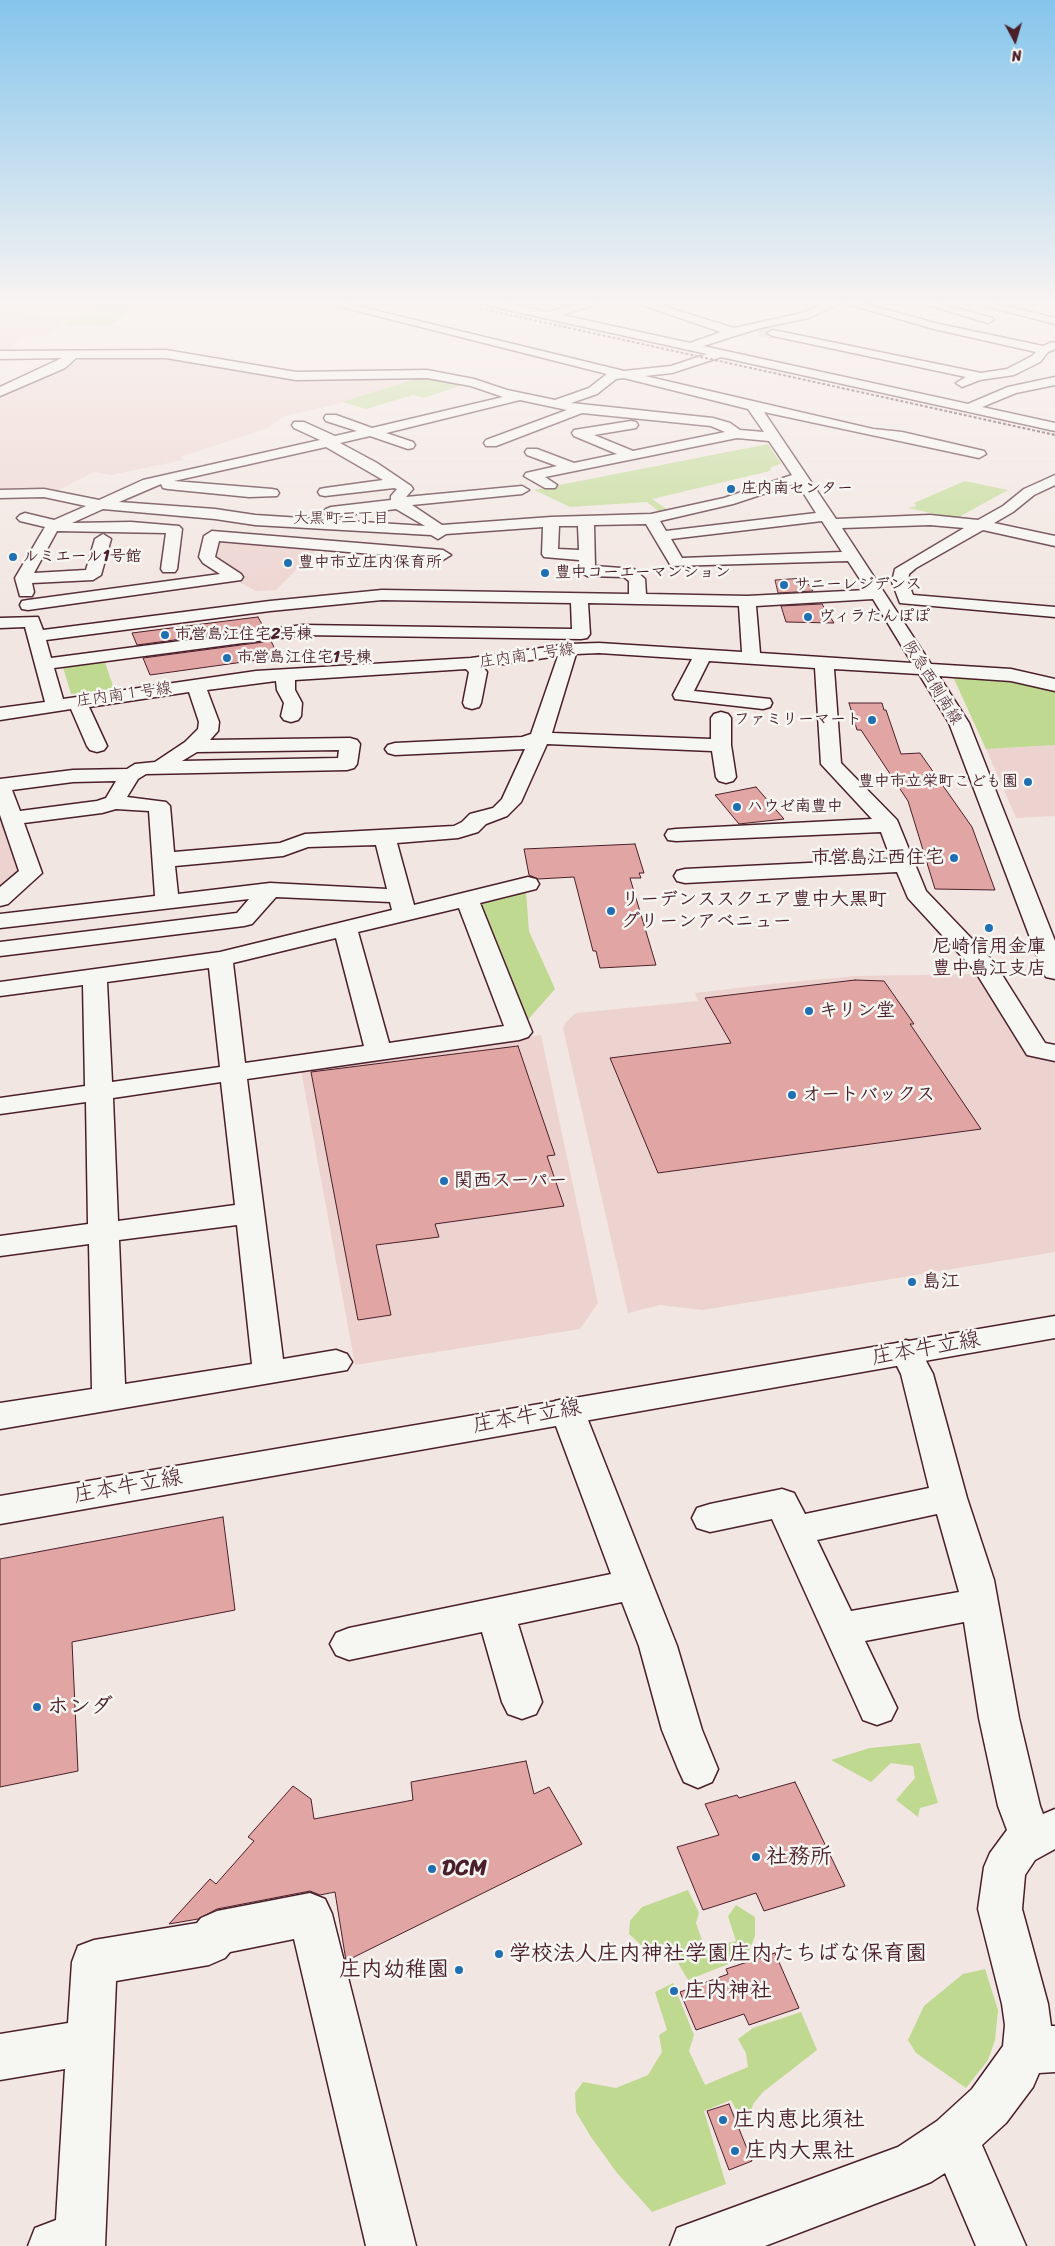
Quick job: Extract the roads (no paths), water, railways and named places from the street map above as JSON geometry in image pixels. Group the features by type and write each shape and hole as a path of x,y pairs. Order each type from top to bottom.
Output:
{"street":[{"path":"55,705 32,621 23,578 54,527 148,483 471,408"},
{"path":"491,443 567,408"},
{"path":"619,408 714,422 725,426 737,434"},
{"name":"阪急西側南線","path":"754,408 878,594 959,723 1055,972"},
{"path":"761,408 873,433 902,436 979,454"},
{"path":"969,408 1055,427"},
{"path":"331,418 408,445"},
{"path":"630,455 579,433 634,424"},
{"path":"299,425 372,466 406,489 398,496 400,503 437,529 441,569 422,614 404,668"},
{"path":"550,485 531,476 737,434 773,437"},
{"path":"532,452 572,467"},
{"path":"217,466 250,477"},
{"path":"0,494 53,494 104,505 215,514 255,520 424,531 551,522 651,519 728,501 800,477"},
{"path":"1052,482 1029,492 1008,509 977,524 901,572 900,582 906,599 1055,612"},
{"path":"148,483 249,493 272,493"},
{"path":"325,492 396,483"},
{"path":"318,524 324,513 522,490"},
{"path":"9,509 53,494"},
{"path":"25,518 54,527 174,529 169,569"},
{"path":"651,519 677,563 852,556"},
{"path":"662,536 828,520 930,520 977,524 1055,541"},
{"path":"551,522 550,554 587,555"},
{"path":"586,522 587,571 628,572 637,579 638,599"},
{"path":"721,529 740,560 750,590 751,657"},
{"path":"32,621 235,577 209,560 212,536 441,569"},
{"path":"39,552 62,544"},
{"path":"23,578 92,575 101,547 81,551"},
{"path":"39,552 53,559"},
{"path":"326,652 422,614 579,599 638,599 750,590 878,594"},
{"path":"0,623 270,606 382,595 422,614 581,634 579,599"},
{"path":"326,652 349,598"},
{"path":"44,664 303,630 326,652"},
{"name":"庄内南１号線","path":"0,714 196,685 285,675 326,652 404,668 471,663 569,649 599,648 1011,675 1055,685"},
{"path":"164,860 282,849 305,841 385,838 458,832 470,827 478,818 500,812 511,802 540,738 569,649"},
{"path":"704,654 682,695 763,703"},
{"path":"824,662 831,764 889,825 916,893 986,967 1036,1049 1055,1053"},
{"path":"463,722 478,672 471,663"},
{"path":"285,675 286,690 293,702 291,716"},
{"path":"159,768 192,746 208,731 209,722 196,685"},
{"path":"77,702 97,746"},
{"path":"721,718 721,745 726,777"},
{"path":"395,749 463,722 524,743 540,738 721,745"},
{"path":"113,802 131,775 142,768 347,764 350,744 192,746"},
{"path":"0,899 31,873 0,785 73,776 131,775"},
{"path":"13,818 102,807 113,802 159,806 168,901"},
{"path":"676,835 889,825"},
{"path":"385,838 402,905"},
{"path":"685,876 905,865"},
{"path":"0,921 270,890 402,905 467,899 528,884"},
{"path":"0,949 244,919 270,890"},
{"path":"0,1106 519,1032 467,899"},
{"path":"0,989 220,960 346,928 402,905"},
{"path":"346,928 379,1052"},
{"path":"220,960 269,1373"},
{"path":"95,976 109,1399"},
{"path":"0,1246 103,1234 251,1213"},
{"name":"庄本牛立線","path":"0,1510 567,1410 721,1386 1055,1327"},
{"path":"695,2246 892,2175 921,2161 954,2138 988,2106 1016,2070 1040,2050 1028,2025 1026,2004 1003,1924 1000,1894 1005,1867 1020,1846 1049,1831 1019,1806 999,1718 976,1580 949,1498 917,1374 906,1352"},
{"path":"0,1416 336,1362"},
{"path":"567,1410 574,1433 658,1646 682,1730 698,1769"},
{"path":"794,1530 949,1498"},
{"path":"710,1518 782,1503 877,1708"},
{"path":"349,1644 635,1584"},
{"path":"841,1629 980,1604"},
{"path":"496,1614 522,1702"},
{"path":"71,2244 90,2042 94,1962 209,1943 217,1933 310,1914 391,2246"},
{"path":"0,2057 90,2042"},
{"path":"954,2138 1001,2246"}],"railway":[{"path":"932,408 1055,435"}],"place":[{"name":"庄内南センター","path":"731,489"},
{"name":"ルミエール1号館","path":"13,557"},
{"name":"豊中市立庄内保育所","path":"288,563"},
{"name":"豊中コーエーマンション","path":"545,573"},
{"name":"サニーレジデンス","path":"784,585"},
{"name":"ヴィラたんぽぽ","path":"808,617"},
{"name":"市営島江住宅2号棟","path":"165,635"},
{"name":"市営島江住宅1号棟","path":"227,658"},
{"name":"ファミリーマート","path":"872,720"},
{"name":"豊中市立栄町こども園","path":"1028,782"},
{"name":"ハウゼ南豊中","path":"737,807"},
{"name":"市営島江西住宅","path":"954,858"},
{"name":"リーデンススクエア豊中大黒町 グリーンアベニュー","path":"611,911"},
{"name":"尼崎信用金庫 豊中島江支店","path":"989,928"},
{"name":"キリン堂","path":"809,1011"},
{"name":"オートバックス","path":"792,1095"},
{"name":"関西スーパー","path":"444,1181"},
{"name":"島江","path":"912,1282"},
{"name":"ホンダ","path":"37,1707"},
{"name":"社務所","path":"756,1857"},
{"name":"DCM","path":"432,1869"},
{"name":"学校法人庄内神社学園庄内たちばな保育園","path":"499,1954"},
{"name":"庄内幼稚園","path":"459,1970"},
{"name":"庄内神社","path":"674,1991"},
{"name":"庄内恵比須社","path":"723,2120"},
{"name":"庄内大黒社","path":"735,2151"}],"district":[{"name":"大黒町三丁目","path":"341,519"}]}
